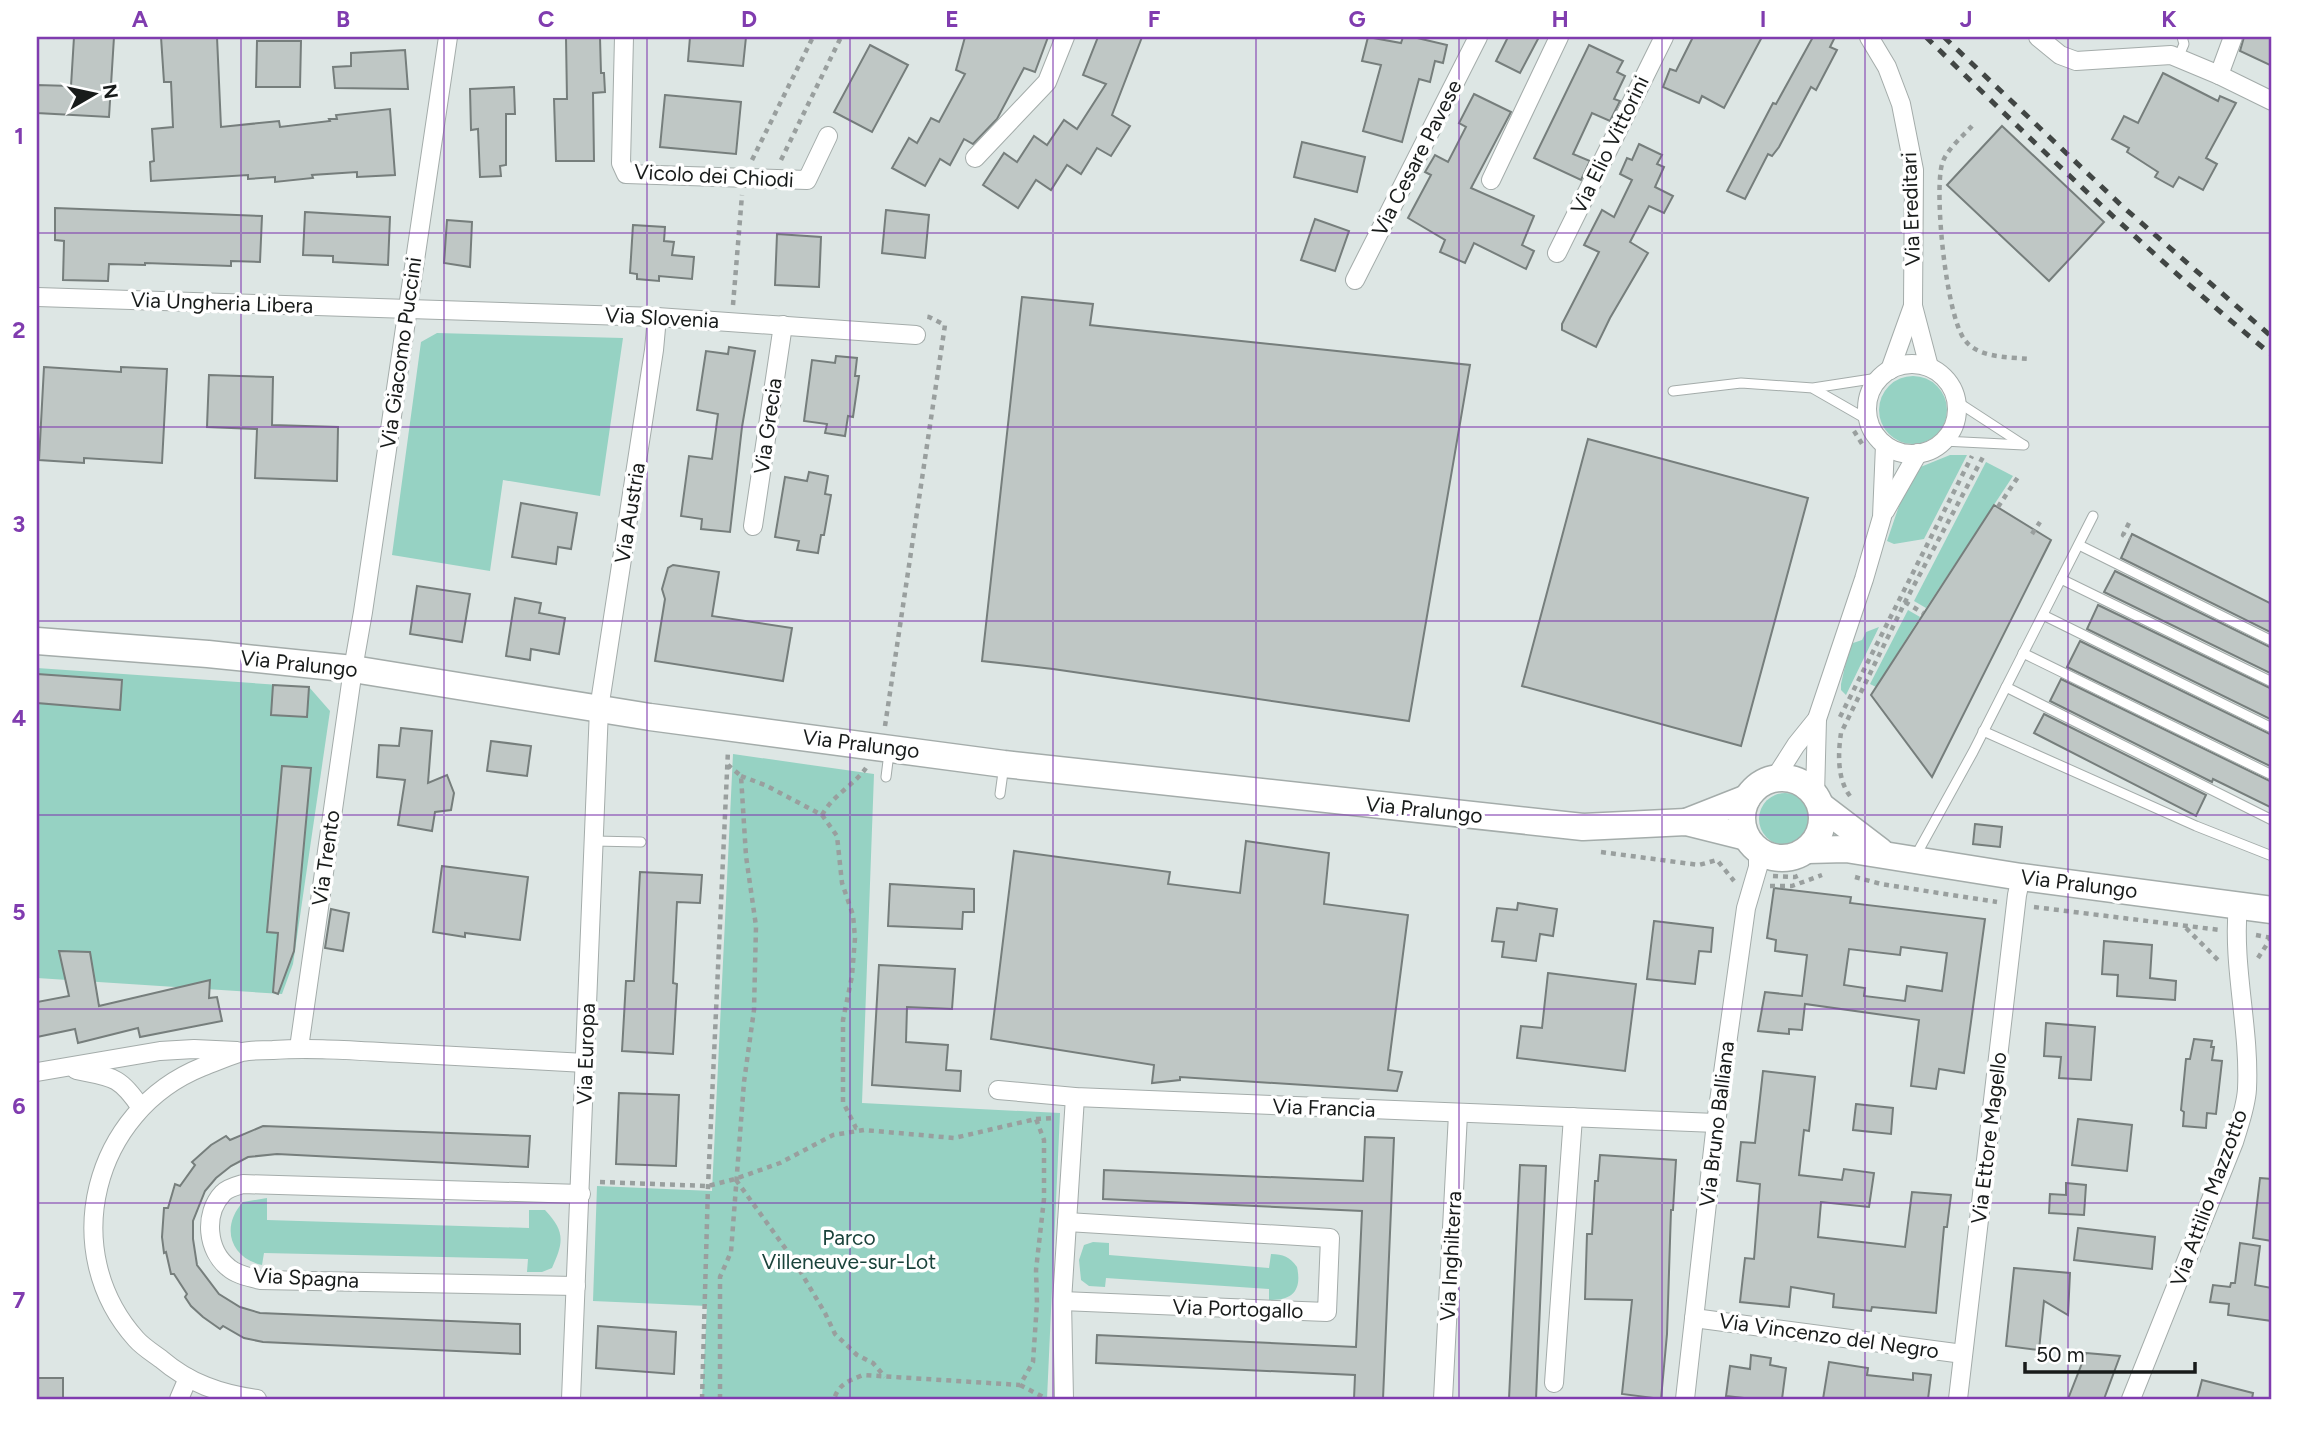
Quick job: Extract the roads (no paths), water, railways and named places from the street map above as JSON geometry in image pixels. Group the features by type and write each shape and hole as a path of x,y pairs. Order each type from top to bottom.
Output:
{"street":[{"name":"Via Giacomo Puccini","path":"353,669 448,37"},
{"name":"Vicolo dei Chiodi","path":"624,37 621,163 626,174 807,180 828,136"},
{"path":"975,158 1047,82 1065,37"},
{"name":"Via Cesare Pavese","path":"1355,280 1478,37"},
{"path":"1491,180 1559,37"},
{"name":"Via Elio Vittorini","path":"1557,253 1664,37"},
{"name":"Via Ereditari","path":"1869,37 1886,67 1901,104 1914,170 1913,306 1929,367 1948,382 1956,401"},
{"path":"2038,37 2060,55 2076,61 2171,55 2272,101"},
{"path":"2219,75 2233,37"},
{"name":"Via Ungheria Libera","path":"37,297 407,309"},
{"name":"Via Ereditari","path":"1868,420 1869,395 1884,374 1913,306"},
{"name":"Via Slovenia","path":"407,309 657,317 916,335"},
{"name":"Via Austria","path":"599,709 657,317"},
{"name":"Via Grecia","path":"753,526 783,325"},
{"path":"1884,374 1907,364 1929,367"},
{"path":"1868,420 1885,445 1898,452 1918,453 1943,441 1955,419 1956,401"},
{"path":"1882,517 1885,445"},
{"path":"1807,850 1821,830 1823,817 1818,801 1817,719 1882,517 1918,453"},
{"name":"Via Pralungo","path":"37,641 208,654 353,669 599,709 1004,764 1583,827 1686,822 1747,798 1761,783 1775,778 1796,780 1808,787 1818,801 1853,833 1900,859"},
{"name":"Via Trento","path":"299,1048 353,669"},
{"name":"Via Europa","path":"571,1399 599,709"},
{"path":"1775,778 1817,719"},
{"path":"1747,798 1742,815 1743,828 1752,844"},
{"name":"Via Pralungo","path":"1686,822 1752,844 1771,857 1785,858 1807,850 1846,849 2021,877 2272,910"},
{"name":"Via Bruno Balliana","path":"1685,1399 1716,1123 1746,908 1758,867 1752,844"},
{"name":"Via Ettore Magello","path":"1958,1399 2021,877"},
{"name":"Via Attilio Mazzotto","path":"2131,1399 2234,1142 2244,1108 2247,1075 2235,931 2238,905"},
{"path":"37,1072 160,1051 194,1049 244,1052 299,1048 585,1063"},
{"path":"244,1052 186,1074 141,1108 114,1144 102,1173 95,1202 92,1235 108,1294 136,1339 172,1369 205,1388 257,1399"},
{"path":"65,1068 111,1076 127,1088 141,1108"},
{"name":"Via Francia","path":"998,1090 1075,1097 1716,1123"},
{"path":"1064,1399 1062,1301 1075,1097"},
{"name":"Via Inghilterra","path":"1443,1399 1458,1114"},
{"path":"1554,1383 1573,1118"},
{"name":"Via Spagna","path":"576,1286 260,1280 229,1268 216,1251 209,1227 223,1193 243,1184 581,1194"},
{"name":"Via Portogallo","path":"1062,1301 1328,1312 1330,1238 1067,1222"},
{"name":"Via Vincenzo del Negro","path":"1694,1318 1963,1354"},
{"path":"179,1399 188,1378"}],"lane":[{"path":"2178,59 2184,44 2182,37"},
{"path":"1673,391 1741,383 1813,388 1884,374"},
{"path":"1813,388 1868,420"},
{"path":"1943,441 2024,445 1956,401"},
{"path":"1900,859 1983,731 2093,516"},
{"path":"2078,545 2272,641"},
{"path":"2061,579 2272,682"},
{"path":"2043,615 2272,728"},
{"path":"2023,653 2272,775"},
{"path":"2006,687 2272,820"},
{"path":"1983,731 2196,827 2272,856"},
{"path":"885,747 886,777"},
{"path":"1000,794 1004,764"},
{"path":"594,841 641,842"}],"railway":[{"path":"1926,37 2139,240 2272,355"},
{"path":"1944,37 2122,206 2272,337"}],"park label":[{"name":"Parco Villeneuve-sur-Lot","path":"849,1250"}]}
